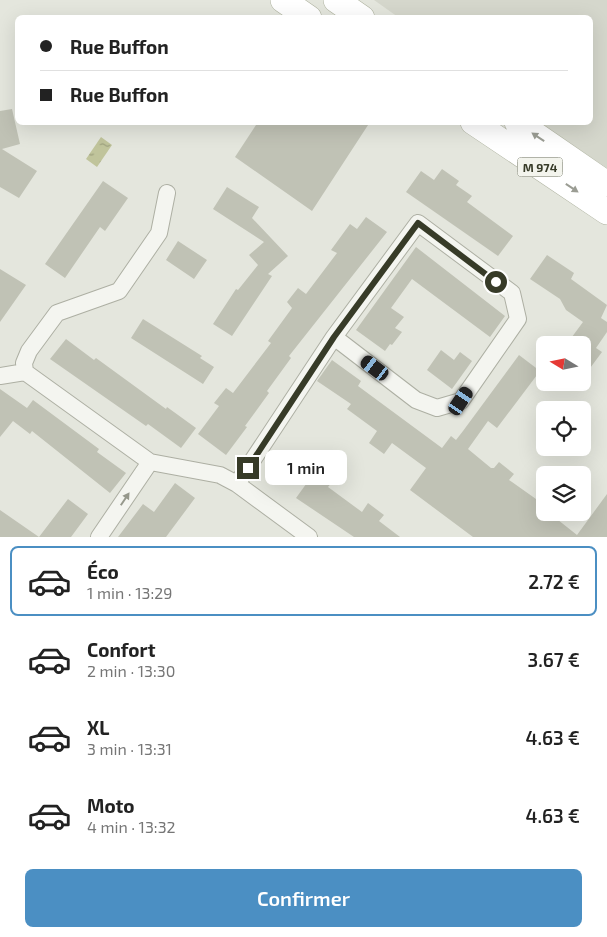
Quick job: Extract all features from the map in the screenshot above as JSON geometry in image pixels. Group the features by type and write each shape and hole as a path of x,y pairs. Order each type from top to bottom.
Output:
{"main road":[{"path":"283,0 305,15"},
{"path":"336,0 358,15"},
{"name":"M 974","path":"477,125 607,212"},
{"name":"M 974","path":"521,125 607,184"}],"street":[{"path":"25,372 24,363 29,351 57,313 119,291 159,232 166,193"},
{"path":"237,484 334,337 418,223 512,293 518,319 461,401 438,408 416,400 334,337"},
{"path":"0,376 25,372 150,462 167,467 220,475 237,484 309,537"},
{"path":"99,537 150,462"}],"shaded area":[{"path":"374,0 607,0 607,168 543,125 593,125 593,15 395,15"}],"water":[{"path":"101,137 112,145 97,167 86,159"}],"building":[{"path":"12,109 20,144 2,149 37,171 19,198 0,187 0,111"},
{"path":"256,125 368,125 312,211 235,157"},
{"path":"442,169 459,181 456,185 472,196 467,202 513,236 498,256 406,192 421,171 434,180"},
{"path":"103,181 128,198 105,231 100,227 65,278 45,264"},
{"path":"227,187 259,207 252,218 288,256 268,274 272,276 232,336 213,324 236,289 238,290 258,265 249,255 264,242 213,209"},
{"path":"366,217 387,232 289,356 291,358 267,391 269,393 226,455 198,434 219,406 214,403 226,388 233,393 271,343 268,341 292,308 287,302 298,288 306,294 337,253 331,250 350,224 357,229"},
{"path":"178,241 207,260 194,279 166,260"},
{"path":"416,247 505,316 490,337 412,279 391,308 404,317 395,328 402,332 392,345 390,344 385,351 356,330"},
{"path":"547,255 574,273 571,279 607,305 601,318 607,322 607,332 596,348 602,352 591,367 591,336 573,336 583,322 566,310 560,299 530,279"},
{"path":"0,269 26,285 0,322"},
{"path":"143,319 202,356 200,358 214,367 203,384 131,338"},
{"path":"66,339 94,360 96,358 166,409 167,407 196,428 181,448 50,359"},
{"path":"441,350 454,360 460,352 472,361 452,389 427,370"},
{"path":"519,355 536,368 536,376 497,428 488,421 468,449 491,468 494,468 499,462 514,474 509,480 536,499 536,521 559,521 577,535 587,521 591,521 591,516 607,494 607,537 473,537 410,490 426,468 392,443 384,454 369,443 377,431 347,409 351,404 317,381 332,360 361,381 358,386 442,448 451,436 456,440"},
{"path":"0,389 27,408 33,400 99,449 97,452 126,473 110,493 32,431 30,434 13,421 0,437"},
{"path":"321,472 333,481 328,487 362,512 368,503 384,515 379,521 400,537 354,537 296,498 309,480 313,483"},
{"path":"175,483 195,498 166,537 118,537 143,504 154,512"},
{"path":"68,499 88,514 71,537 39,537"},
{"path":"0,510 39,537 0,537"}],"route":[{"path":"248,468 334,337 418,223 496,282"}]}
